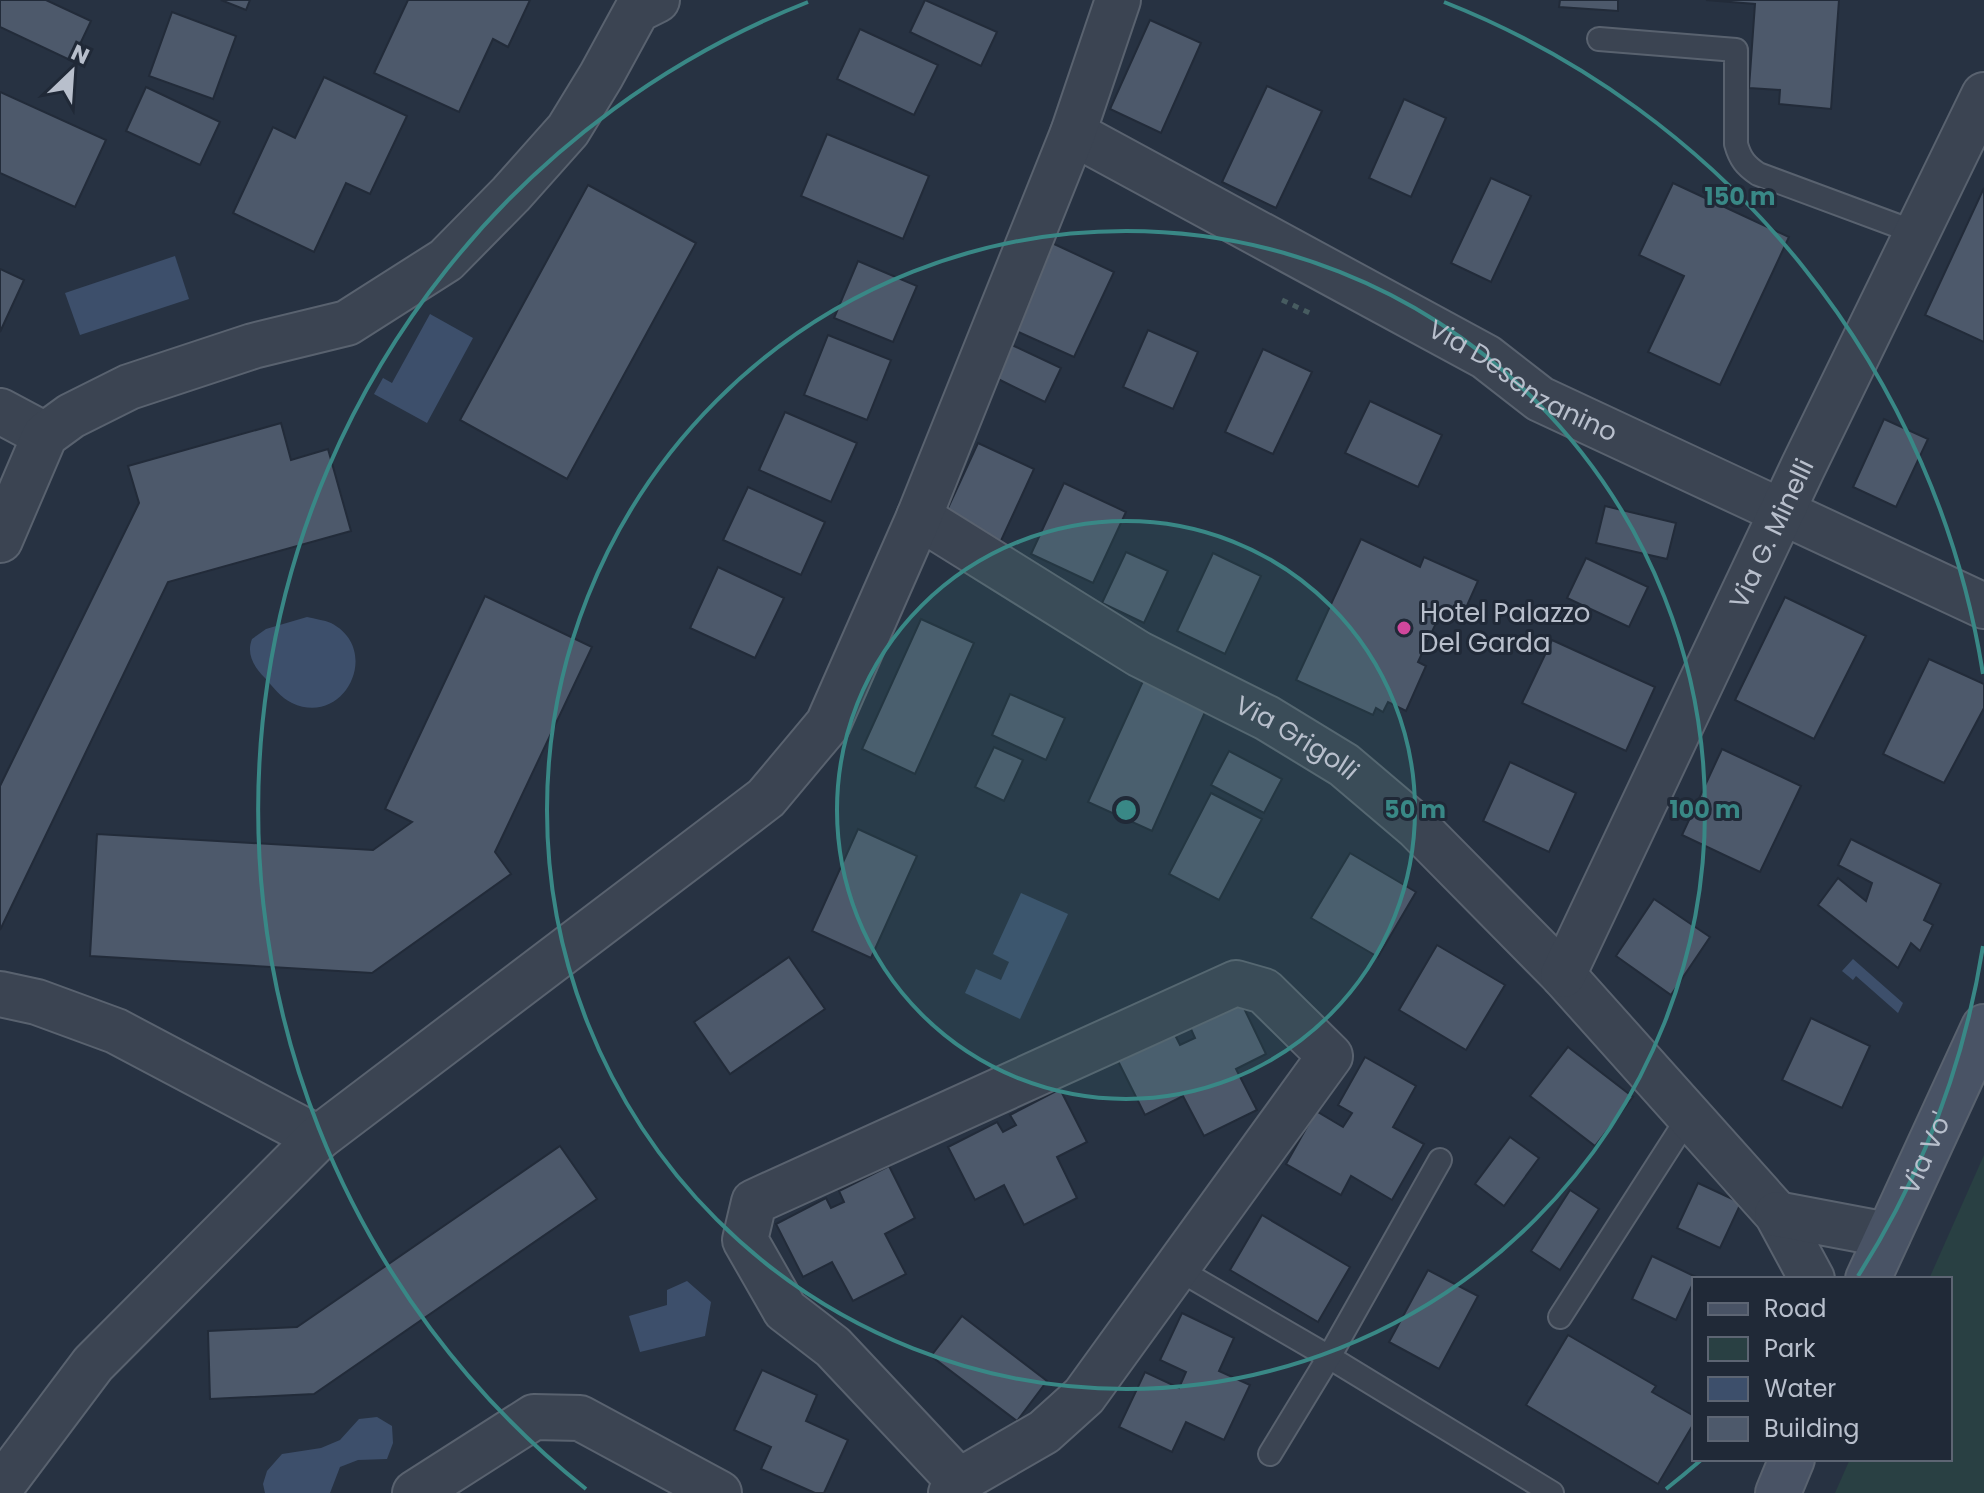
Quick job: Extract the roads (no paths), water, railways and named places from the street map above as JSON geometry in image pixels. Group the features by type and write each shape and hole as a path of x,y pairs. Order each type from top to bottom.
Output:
{"street":[{"path":"0,1488 93,1364 318,1138 766,798 828,724 919,517 1073,133 1118,0"},
{"path":"0,540 45,435 71,416 129,387 253,346 347,323 446,260 568,130 643,3"},
{"name":"Via G. Minelli","path":"1563,975 1984,95"},
{"name":"Via Desenzanino","path":"1073,133 1486,357 1540,399 1984,606"},
{"path":"0,411 45,435"},
{"name":"Via Grigolli","path":"919,517 1139,654 1267,718 1344,765 1417,827 1563,975 1777,1214 1811,1277"},
{"path":"1236,983 1264,991 1330,1056 1084,1396 1044,1432 955,1487 833,1347 785,1310 745,1240 754,1202 1236,983"},
{"path":"0,994 37,1002 116,1031 318,1138"},
{"name":"Via Vo'","path":"1869,1277 1984,1027"},
{"path":"1777,1214 1888,1235"},
{"path":"415,1493 534,1417 580,1418 719,1493"},
{"path":"1778,1493 1791,1461"}],"lane":[{"path":"1599,39 1736,50 1736,144 1746,165 1758,174 1917,233"},
{"path":"1560,1317 1689,1116"},
{"path":"1270,1454 1329,1357 1440,1160"},
{"path":"1176,1268 1552,1493"}],"water":[{"path":"175,256 189,299 80,335 65,293"},
{"path":"430,314 473,338 427,423 374,394 383,378 392,383"},
{"path":"307,617 331,623 346,635 354,650 355,667 341,696 327,705 311,708 292,703 281,695 257,669 250,650 252,639 266,629"},
{"path":"1021,893 1068,914 1020,1019 965,993 976,969 1001,980 1009,962 993,954"},
{"path":"1853,959 1903,1003 1898,1013 1856,976 1853,980 1842,971"},
{"path":"687,1281 711,1302 705,1336 640,1352 629,1316 667,1305 667,1290"},
{"path":"377,1417 392,1426 393,1443 387,1459 358,1460 340,1467 330,1493 265,1493 263,1484 267,1471 282,1454 321,1448 340,1440 359,1419"}],"place":[{"name":"Hotel Palazzo Del Garda","path":"1404,628"}]}
